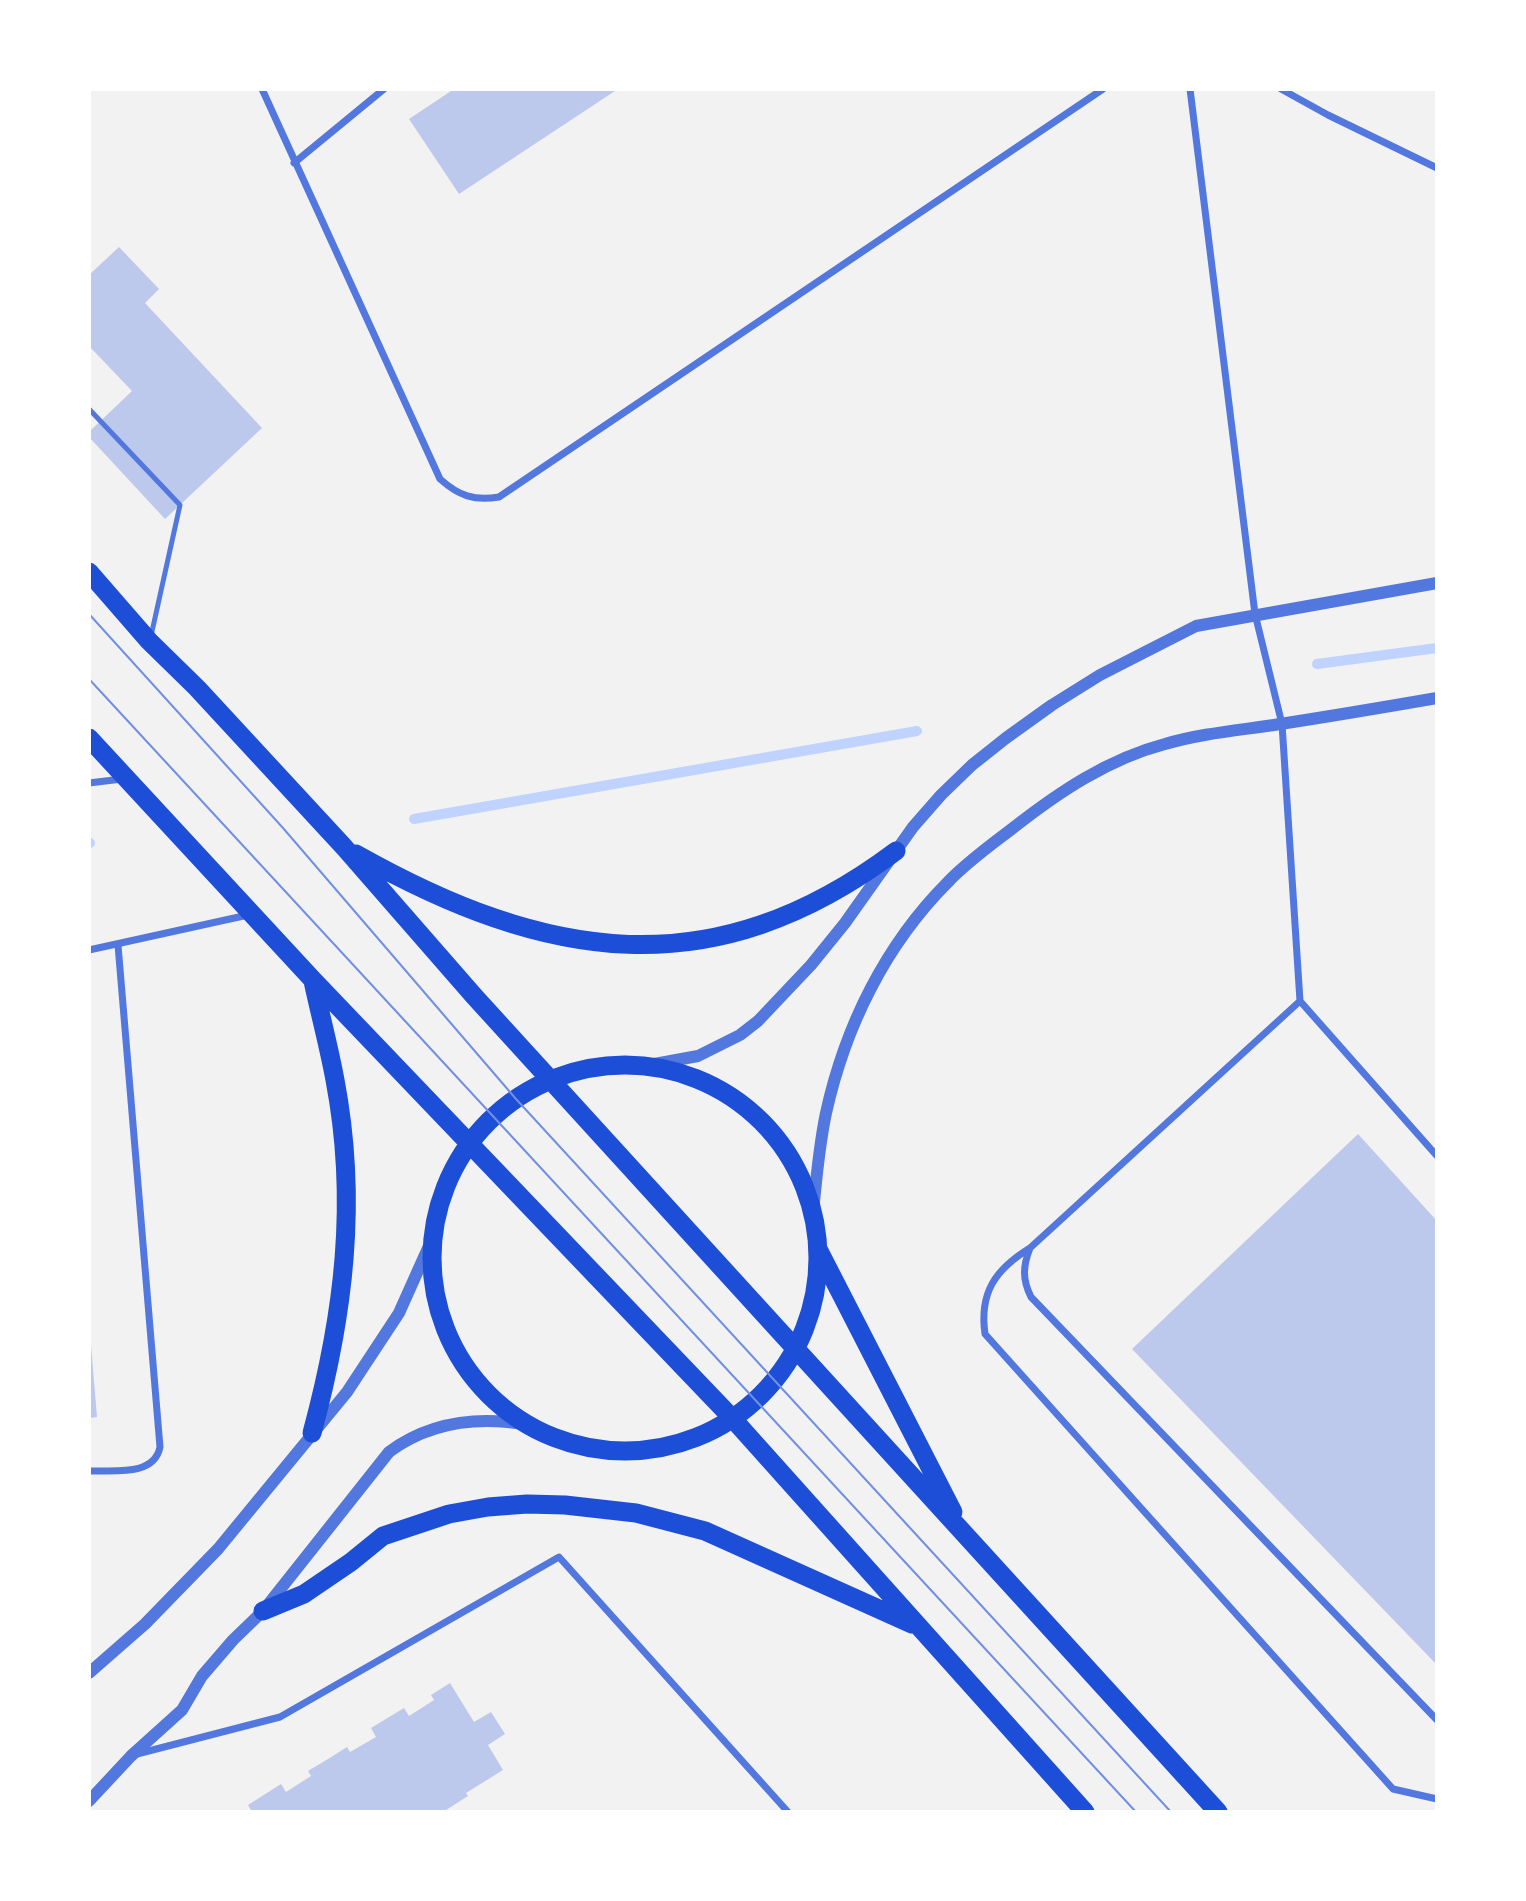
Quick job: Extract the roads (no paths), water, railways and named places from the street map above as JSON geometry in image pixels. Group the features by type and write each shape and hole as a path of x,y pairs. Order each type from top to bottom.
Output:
{"highway":[{"path":"89,572 149,641 197,688 344,847 474,996 1217,1812"},
{"path":"89,738 313,980 733,1419 1085,1812"},
{"path":"344,847 397,877 496,920 576,940 641,945 716,937 791,915 851,883 896,851"},
{"path":"312,1433 330,1368 340,1307 346,1190 343,1135 335,1081 313,980"},
{"path":"615,1064 649,1065 682,1072 713,1085 741,1102 758,1117 786,1152 803,1181 813,1213 818,1248 817,1282 809,1316 796,1348 775,1379 733,1419 703,1435 672,1446 638,1451 605,1450 572,1444 540,1432 512,1414 486,1392 465,1366 449,1336 438,1304 432,1271 433,1237 440,1205 452,1173 469,1144 487,1123 516,1099 550,1079 582,1069 615,1064"},
{"path":"818,1248 965,1534"},
{"path":"263,1611 304,1594 383,1536 449,1514 527,1504 625,1511 705,1531 920,1627"}],"street":[{"path":"262,89 440,479 453,491 482,499 499,497 1103,89"},
{"path":"294,163 384,89"},
{"path":"1190,89 1255,614 1282,724 1300,1001 1437,1156"},
{"path":"1281,89 1437,168"},
{"path":"649,1065 698,1056 740,1035 758,1021 837,933 920,819 972,765 1052,705 1100,675 1196,626 1437,583"},
{"path":"813,1213 826,1115 838,1067 855,1021 902,935 949,880 1057,794 1086,776 1125,758 1175,741 1437,698"},
{"path":"89,783 126,778"},
{"path":"89,950 252,914"},
{"path":"89,1471 145,1468 154,1462 160,1447 118,945"},
{"path":"1300,1001 1030,1248 1005,1266 989,1290 984,1304 985,1334 1393,1789 1437,1799"},
{"path":"89,1673 145,1624 218,1549 347,1392 399,1313 433,1237"},
{"path":"1030,1248 1023,1272 1031,1297 1437,1720"},
{"path":"89,1801 131,1756 183,1710 202,1676 263,1611 376,1466 405,1440 416,1434 455,1423 505,1420 529,1425"},
{"path":"131,1756 280,1717 559,1558 788,1812"}],"lane":[{"path":"89,409 180,505 149,641"}],"waterway":[{"path":"1317,664 1437,648"},
{"path":"414,819 917,731"}],"tram line":[{"path":"89,614 283,828 516,1099 1171,1812"},
{"path":"89,679 1136,1812"}]}
